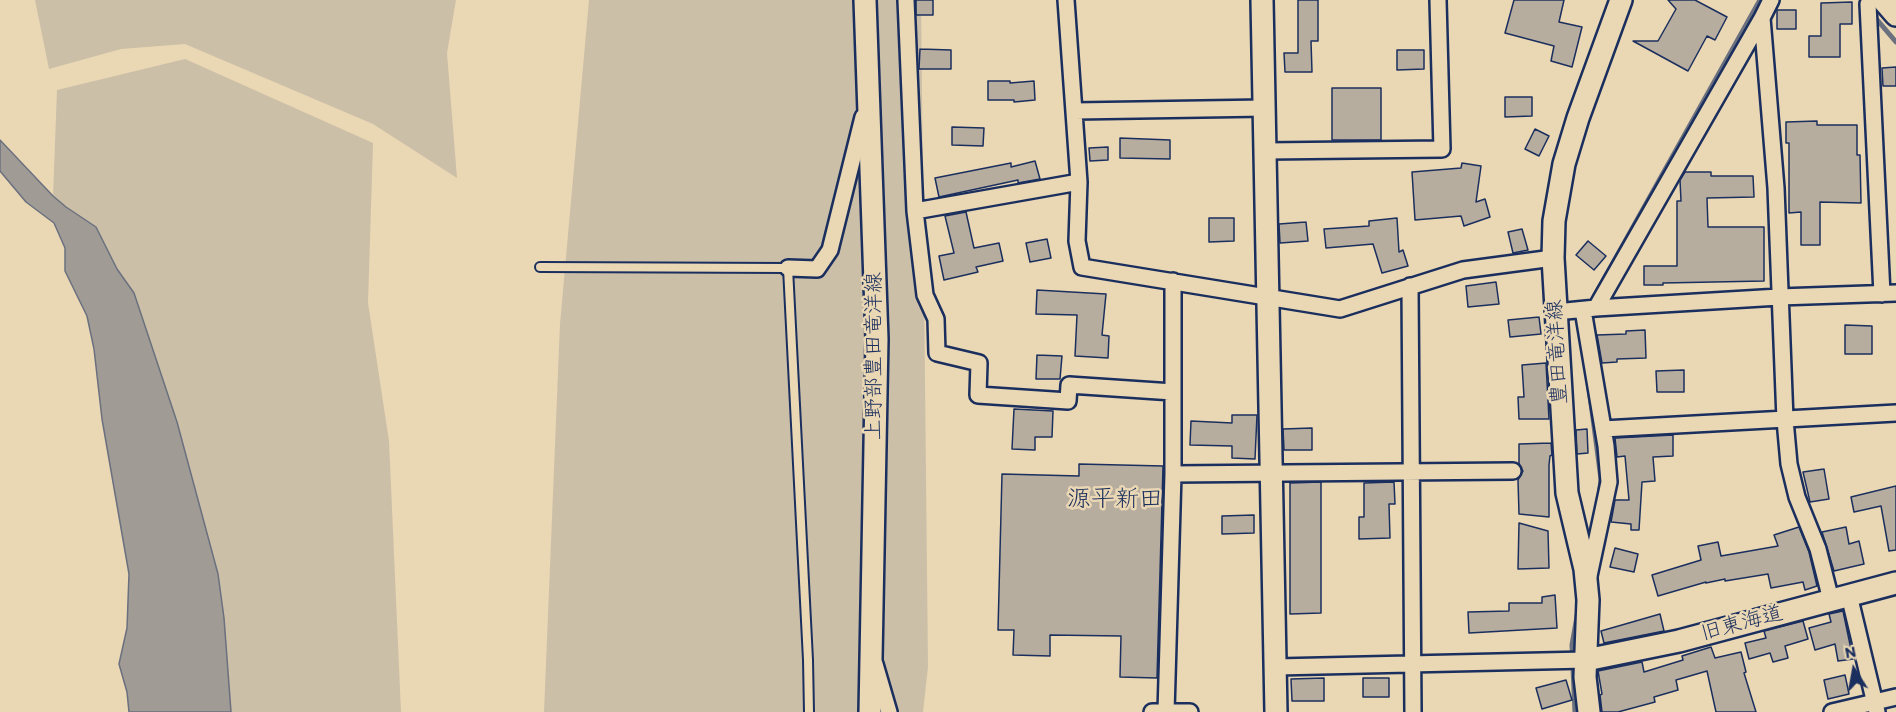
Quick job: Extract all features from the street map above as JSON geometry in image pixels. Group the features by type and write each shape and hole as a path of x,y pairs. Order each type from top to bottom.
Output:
{"main road":[{"name":"上野部豊田竜洋線","path":"865,0 877,339 870,712"},
{"path":"1262,0 1276,712"},
{"name":"豊田竜洋線","path":"1589,712 1585,677 1587,587 1567,493 1552,258 1554,221 1564,164 1578,118 1621,0"},
{"path":"1884,0 1896,15"},
{"name":"旧東海道","path":"1586,660 1679,641 1896,583"}],"street":[{"path":"906,0 915,211 925,295 936,319 937,353 979,363 978,395 1068,401 1069,385 1173,392"},
{"path":"1066,0 1079,182 1077,241 1082,267 1340,309 1463,270 1552,258"},
{"path":"1266,151 1442,149 1438,0"},
{"path":"1587,587 1609,482 1590,309 1771,0"},
{"path":"1556,312 1779,297 1889,294 1868,4 1871,0"},
{"path":"1762,18 1776,188 1779,297 1789,464 1797,497 1840,598 1876,707"},
{"path":"788,268 817,269 830,250 868,94"},
{"path":"1075,111 1265,108"},
{"path":"915,211 1079,182"},
{"path":"1166,712 1173,474 1173,281"},
{"path":"1410,286 1413,712"},
{"path":"1603,429 1896,413"},
{"path":"1173,474 1513,471"},
{"path":"872,652 889,712"},
{"path":"1276,667 1586,660"},
{"path":"1832,712 1876,707 1896,697"},
{"path":"1152,712 1190,712"}],"lane":[{"path":"540,267 788,268 809,712"}],"shaded area":[{"path":"35,0 456,0 447,53 457,178 373,124 185,44 121,49 49,69"},
{"path":"589,0 921,0 928,667 923,712 544,712 560,324"},
{"path":"185,59 373,143 368,303 389,441 401,712 228,712 53,196 57,90"},
{"path":"0,140 53,196 96,227 117,269 134,293 177,422 218,574 224,618 231,712 129,712 127,692 119,664 127,628 129,574 87,316 65,271 65,248 54,223 26,202 0,171"}],"building":[{"path":"916,0 933,0 933,15 916,15"},
{"path":"1298,0 1318,0 1318,41 1311,41 1312,72 1285,72 1284,53 1298,53"},
{"path":"1514,0 1564,0 1559,22 1582,27 1572,67 1551,61 1554,46 1505,33"},
{"path":"1668,0 1695,0 1727,17 1715,40 1707,36 1688,71 1633,41 1658,41 1676,9"},
{"path":"1852,2 1852,24 1840,24 1840,57 1809,57 1809,36 1821,36 1821,3"},
{"path":"1777,10 1796,10 1796,29 1777,29"},
{"path":"920,49 951,50 951,69 919,69"},
{"path":"1397,50 1424,50 1424,69 1397,70"},
{"path":"1896,67 1896,86 1883,86 1882,68"},
{"path":"988,81 1010,81 1010,83 1034,81 1035,100 1014,102 1014,100 988,100"},
{"path":"1332,88 1381,88 1381,140 1332,140"},
{"path":"1505,97 1532,97 1532,116 1505,117"},
{"path":"1817,121 1817,125 1857,125 1861,203 1820,202 1820,245 1801,245 1801,212 1789,213 1789,143 1786,143 1786,122"},
{"path":"952,127 984,128 983,146 952,145"},
{"path":"1535,129 1549,136 1539,156 1525,149"},
{"path":"1120,138 1170,140 1170,159 1120,158"},
{"path":"1108,147 1108,160 1090,161 1089,148"},
{"path":"1035,161 1040,179 1018,183 1018,180 939,197 935,178 1011,163 1011,167"},
{"path":"1462,163 1481,166 1476,202 1485,199 1490,217 1464,226 1461,216 1415,220 1412,172 1461,168"},
{"path":"1685,172 1711,172 1711,176 1753,176 1754,197 1707,198 1708,227 1764,227 1764,281 1644,285 1644,266 1677,266 1677,201 1681,201 1680,180"},
{"path":"966,212 974,248 999,243 1003,261 976,267 978,272 944,280 939,256 954,253 945,216"},
{"path":"1209,218 1234,218 1234,241 1209,242"},
{"path":"1397,218 1399,252 1403,250 1408,266 1382,273 1373,244 1326,248 1324,229 1369,226 1369,221"},
{"path":"1306,222 1308,241 1280,243 1279,224"},
{"path":"1522,229 1528,250 1513,253 1508,232"},
{"path":"1047,239 1051,258 1030,262 1026,243"},
{"path":"1588,241 1606,256 1594,270 1576,255"},
{"path":"1496,282 1499,304 1468,307 1466,286"},
{"path":"1037,290 1106,294 1102,335 1109,336 1108,358 1075,356 1077,315 1036,314"},
{"path":"1539,317 1541,334 1510,337 1508,320"},
{"path":"1845,325 1872,326 1872,354 1845,354"},
{"path":"1645,330 1646,358 1617,359 1617,362 1602,363 1597,335 1626,334 1626,331"},
{"path":"1037,355 1062,356 1060,379 1036,379"},
{"path":"1546,363 1549,419 1519,419 1518,397 1524,397 1522,365"},
{"path":"1684,370 1684,392 1657,392 1656,371"},
{"path":"1014,409 1053,411 1052,437 1035,437 1035,450 1012,449"},
{"path":"1232,415 1257,415 1255,459 1232,458 1232,446 1190,445 1191,421 1232,423"},
{"path":"1312,428 1312,450 1284,450 1283,429"},
{"path":"1587,429 1588,453 1577,454 1576,430"},
{"path":"1673,435 1673,456 1653,457 1655,481 1642,482 1639,530 1631,530 1631,524 1611,522 1615,500 1629,500 1625,456 1617,457 1615,438"},
{"path":"1551,443 1549,517 1519,514 1518,480 1523,471 1519,464 1519,444"},
{"path":"1079,464 1163,466 1157,678 1120,677 1121,636 1050,635 1050,656 1013,655 1014,630 998,630 1002,474 1079,476"},
{"path":"1824,469 1829,499 1810,502 1803,472"},
{"path":"1321,482 1321,613 1290,614 1290,483"},
{"path":"1394,482 1395,504 1389,504 1390,538 1359,539 1359,517 1364,517 1364,483"},
{"path":"1896,486 1896,550 1889,551 1881,506 1854,512 1851,497"},
{"path":"1254,515 1254,533 1222,534 1222,516"},
{"path":"1519,523 1548,531 1549,568 1518,569"},
{"path":"1799,527 1809,552 1817,586 1805,590 1803,582 1771,588 1768,574 1706,582 1658,596 1652,575 1701,560 1698,546 1718,542 1721,556 1778,546 1774,535"},
{"path":"1846,527 1849,544 1859,541 1864,564 1834,571 1822,532"},
{"path":"1615,548 1638,554 1634,572 1610,567"},
{"path":"1555,595 1557,628 1469,633 1468,612 1509,611 1509,603 1542,603 1542,597"},
{"path":"1843,611 1853,659 1838,661 1835,644 1815,650 1809,628 1831,622 1829,614"},
{"path":"1660,614 1664,631 1604,643 1601,631"},
{"path":"1803,621 1808,639 1785,646 1788,658 1773,662 1770,653 1749,659 1745,643 1766,638 1764,631"},
{"path":"1711,647 1715,658 1741,652 1746,672 1744,673 1756,712 1716,712 1707,671 1676,680 1678,690 1654,697 1655,702 1618,712 1602,712 1598,671 1642,662 1644,672 1683,660 1682,656"},
{"path":"1845,675 1849,694 1828,699 1824,680"},
{"path":"1324,678 1324,701 1292,701 1291,679"},
{"path":"1363,678 1389,678 1389,697 1363,697"},
{"path":"1566,680 1572,700 1542,709 1536,688"}],"waterway":[{"path":"1595,295 1760,0"},
{"path":"1873,15 1896,42"},
{"path":"1589,388 1601,479 1599,498"},
{"path":"1575,712 1572,645 1578,611"}],"district":[{"name":"源平新田","path":"1115,500"}]}
